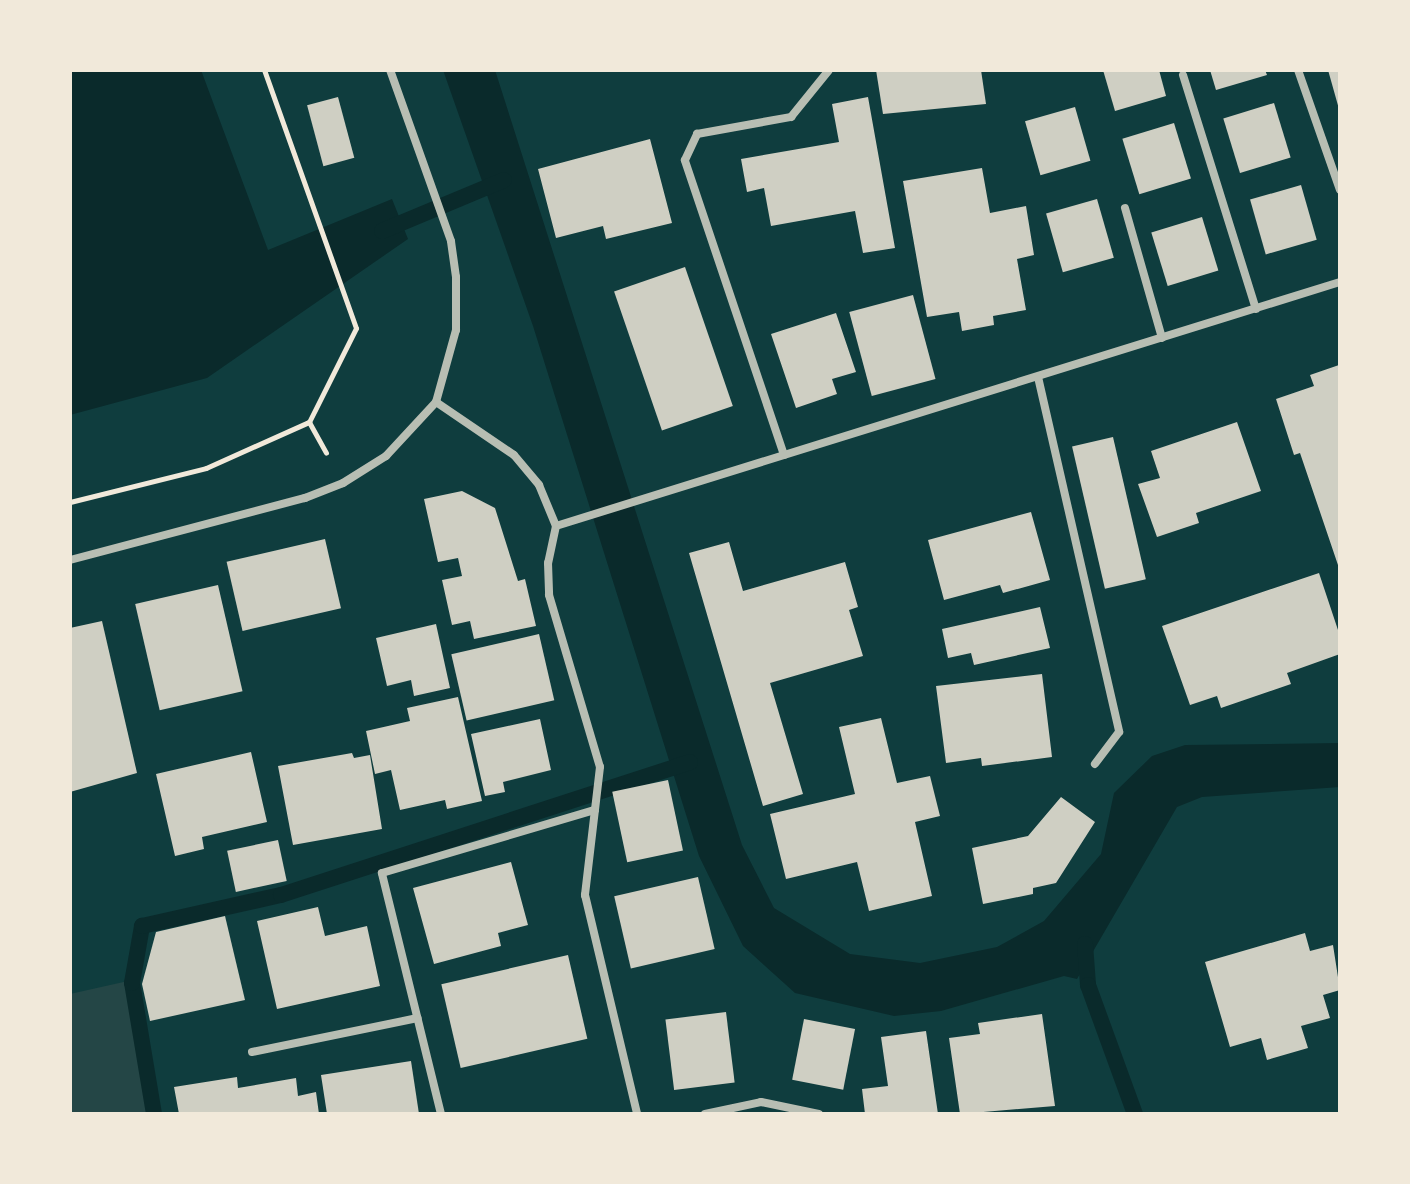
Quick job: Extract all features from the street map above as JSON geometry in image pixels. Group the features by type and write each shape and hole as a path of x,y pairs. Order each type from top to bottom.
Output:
{"street":[{"path":"70,560 305,498 343,483 386,456 436,402 456,330 451,241 390,70"},
{"path":"784,455 685,160 697,134 791,117 829,70"},
{"path":"1298,70 1340,190"},
{"path":"1183,75 1256,309"},
{"path":"1125,208 1162,338"},
{"path":"556,526 1340,282"},
{"path":"1038,377 1119,732 1095,764"},
{"path":"436,402 514,455 539,485 556,526 548,563 549,595 600,767 585,895 637,1114"},
{"path":"441,1114 382,873 595,810"},
{"path":"252,1052 418,1018"},
{"path":"705,1114 761,1102 819,1114"}],"path":[{"path":"70,502 206,468 309,422 356,328 264,70"}],"shaded area":[{"path":"70,70 201,70 268,250 392,199 408,239 207,378 70,415"},
{"path":"443,70 495,70 742,845 774,908 850,954 920,963 997,947 1044,921 1101,854 1114,793 1152,756 1185,745 1340,743 1340,787 1202,797 1177,807 1077,979 1064,976 941,1011 894,1016 795,993 743,946 699,856 533,326"},
{"path":"128,981 149,1114 70,1114 70,994"}],"building":[{"path":"876,70 981,70 986,104 883,114"},
{"path":"1103,70 1159,70 1166,96 1115,111"},
{"path":"1210,70 1265,70 1267,75 1216,90"},
{"path":"1328,70 1340,70 1340,109 1339,109"},
{"path":"338,97 354,158 323,166 307,105"},
{"path":"868,97 895,248 863,253 855,211 771,226 764,188 747,192 741,159 839,142 832,104"},
{"path":"1274,103 1291,158 1240,173 1223,118"},
{"path":"1075,107 1090,161 1040,175 1025,121"},
{"path":"1174,123 1191,178 1139,194 1122,139"},
{"path":"650,139 672,223 606,239 603,226 556,238 538,169"},
{"path":"982,168 990,213 1026,206 1034,255 1017,259 1026,310 993,316 994,325 962,331 959,312 927,317 903,181"},
{"path":"1301,185 1317,240 1266,254 1250,200"},
{"path":"1097,199 1114,258 1063,272 1046,214"},
{"path":"1202,217 1218,271 1168,286 1151,232"},
{"path":"685,267 733,406 662,430 614,291"},
{"path":"913,295 936,379 872,396 849,312"},
{"path":"836,313 856,372 832,379 837,394 796,408 771,334"},
{"path":"1339,365 1339,568 1300,453 1294,455 1276,399 1314,386 1310,375"},
{"path":"1237,422 1261,491 1196,513 1199,523 1157,537 1138,484 1160,478 1151,451"},
{"path":"1113,437 1146,579 1105,589 1072,446"},
{"path":"462,491 495,508 518,581 525,579 536,626 474,639 470,621 452,625 442,580 462,576 458,558 438,562 424,499"},
{"path":"1031,512 1050,580 1003,593 1000,585 944,600 928,540"},
{"path":"325,539 341,608 243,631 227,562"},
{"path":"729,542 743,591 845,562 858,607 849,610 863,656 770,683 803,794 763,806 689,553"},
{"path":"1319,573 1340,636 1340,654 1287,673 1291,684 1221,708 1217,696 1190,705 1162,626"},
{"path":"218,585 243,691 160,710 135,604"},
{"path":"1040,607 1050,648 974,665 971,653 948,658 942,629"},
{"path":"102,621 137,773 70,792 70,628"},
{"path":"436,624 450,688 414,696 411,680 387,686 376,638"},
{"path":"539,634 554,700 467,721 451,654"},
{"path":"1042,674 1052,757 982,766 981,758 946,763 936,686"},
{"path":"458,697 482,801 447,809 445,800 400,810 391,770 375,774 366,731 410,721 407,708"},
{"path":"881,718 897,783 930,776 940,816 915,822 932,896 869,911 857,862 786,879 770,814 855,794 839,727"},
{"path":"540,719 551,770 503,782 505,792 485,796 471,734"},
{"path":"251,752 267,822 202,837 204,849 175,856 156,774"},
{"path":"352,753 354,758 370,755 382,829 293,845 278,766"},
{"path":"668,780 683,850 627,862 612,792"},
{"path":"1061,797 1095,822 1056,883 1033,888 1033,894 983,904 972,848 1028,836"},
{"path":"278,840 287,881 236,892 227,851"},
{"path":"511,862 528,925 498,933 501,946 434,964 413,888"},
{"path":"698,877 715,949 631,968 614,896"},
{"path":"318,907 325,936 367,926 380,986 277,1009 257,921"},
{"path":"225,916 245,1000 150,1021 142,984 156,932"},
{"path":"1305,933 1310,951 1333,945 1340,990 1323,995 1330,1018 1301,1026 1308,1048 1267,1060 1261,1038 1230,1047 1205,962"},
{"path":"568,955 587,1039 461,1068 441,984"},
{"path":"726,1012 735,1082 674,1090 665,1019"},
{"path":"1042,1014 1055,1106 960,1114 949,1038 980,1034 978,1023"},
{"path":"804,1019 855,1029 843,1090 792,1080"},
{"path":"926,1031 938,1114 865,1114 862,1089 888,1086 881,1037"},
{"path":"411,1061 419,1114 327,1114 321,1075"},
{"path":"237,1077 238,1088 296,1078 298,1096 316,1092 319,1114 179,1114 174,1087"}],"waterway":[{"path":"382,231 504,180"},
{"path":"154,1114 132,983 142,926 281,895 690,762"},
{"path":"1085,944 1088,985 1135,1114"}]}
